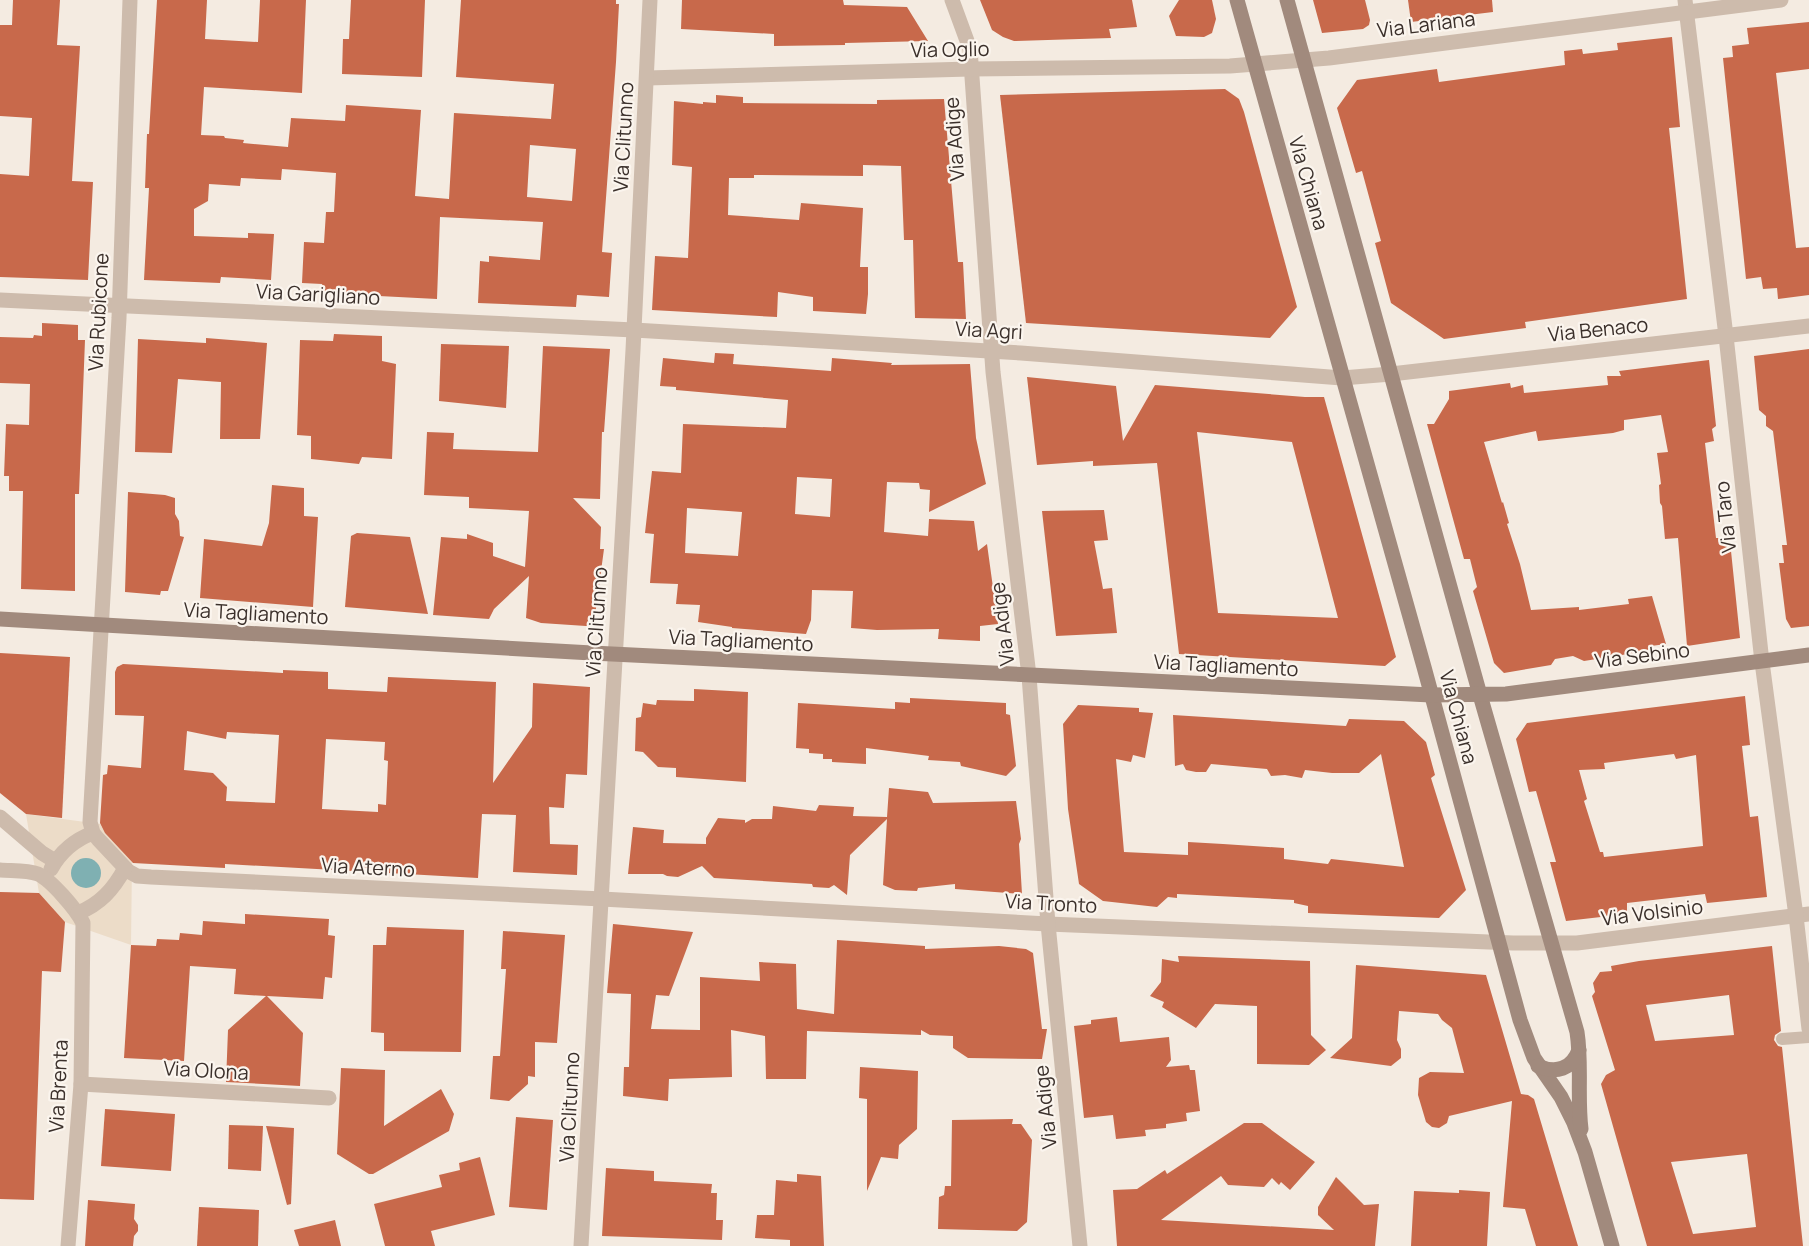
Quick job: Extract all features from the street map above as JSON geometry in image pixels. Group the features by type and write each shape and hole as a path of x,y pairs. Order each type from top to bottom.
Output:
{"street":[{"name":"Via Rubicone","path":"101,625 120,306 130,0"},
{"name":"Via Clitunno","path":"581,1246 634,330 650,0"},
{"name":"Via Adige","path":"952,0 970,49 991,352 1029,676 1048,924 1080,1246"},
{"name":"Via Chiana","path":"1237,0 1522,1028 1538,1066 1561,1097 1574,1123 1585,1152 1612,1246"},
{"name":"Via Chiana","path":"1287,0 1480,695 1578,1032 1579,1104 1585,1152"},
{"name":"Via Lariana","path":"1255,65 1304,61 1685,7 1781,0"},
{"name":"Via Taro","path":"1685,7 1726,336 1762,662 1803,915 1809,1029"},
{"name":"Via Oglio","path":"647,78 970,69 1255,65"},
{"name":"Via Garigliano","path":"0,300 634,330"},
{"name":"Via Benaco","path":"1391,374 1809,326"},
{"name":"Via Agri","path":"634,330 991,352 1342,378"},
{"path":"1342,378 1391,374"},
{"name":"Via Tagliamento","path":"0,619 1029,676 1431,695 1480,695"},
{"path":"0,870 40,876 78,914 105,897 128,871 92,828 101,625"},
{"name":"Via Sebino","path":"1480,695 1506,694 1809,655"},
{"path":"0,817 42,853 55,861"},
{"path":"40,876 71,844 92,828"},
{"name":"Via Aterno","path":"128,871 141,877 602,899"},
{"name":"Via Tronto","path":"602,899 1048,924 1499,942"},
{"name":"Via Brenta","path":"68,1246 81,1084 84,928 78,914"},
{"name":"Via Volsinio","path":"1499,942 1577,943 1803,915"},
{"path":"1538,1066 1553,1070 1561,1069 1574,1060 1579,1050"},
{"name":"Via Olona","path":"81,1084 329,1098"}],"lane":[{"path":"1782,1039 1809,1037"}],"shaded area":[{"path":"26,814 100,824 106,834 132,862 131,945 65,922 39,893"}],"water":[{"path":"86,858 97,862 101,873 97,884 86,888 75,884 71,873 75,862"}],"building":[{"path":"13,0 60,0 57,45 80,46 72,181 93,182 88,280 0,277 0,174 29,176 32,118 0,116 0,25 12,25"},
{"path":"157,0 207,0 205,39 258,42 260,0 306,0 302,93 204,87 201,135 224,136 244,140 243,143 288,147 291,118 345,121 346,105 421,110 415,196 449,199 454,113 551,119 554,84 456,77 461,0 616,0 616,4 619,4 616,62 602,252 612,253 609,297 577,295 576,307 478,303 480,261 489,262 489,256 540,260 543,222 440,217 437,299 321,293 322,284 302,283 304,242 324,243 326,212 334,212 336,173 282,169 281,180 241,178 240,186 209,184 208,201 194,209 194,236 248,238 248,233 274,234 271,280 221,277 220,283 144,280 149,188 145,188 147,134 149,134","holes":["530,145 576,149 572,201 527,197"]},
{"path":"351,0 425,0 422,77 342,74 343,39 349,39"},
{"path":"682,0 843,0 844,5 907,7 928,41 774,46 774,34 681,29"},
{"path":"980,0 1132,0 1137,27 1109,29 1111,38 1014,41 992,30"},
{"path":"1179,0 1212,0 1216,19 1212,33 1204,37 1176,36 1169,16"},
{"path":"1313,0 1365,0 1369,25 1363,29 1322,33"},
{"path":"1408,0 1492,0 1493,12 1411,22"},
{"path":"1809,22 1809,69 1776,73 1796,248 1809,247 1809,295 1778,299 1777,288 1763,289 1761,277 1746,279 1723,58 1733,57 1732,46 1749,44 1747,28"},
{"path":"1672,37 1680,127 1669,128 1687,299 1525,322 1526,328 1444,339 1391,303 1375,243 1381,241 1362,171 1356,173 1337,108 1357,80 1437,69 1439,82 1565,65 1564,51 1582,49 1583,54 1618,50 1617,43"},
{"path":"1225,89 1239,99 1244,112 1297,307 1270,338 1026,323 1000,95"},
{"path":"716,95 743,97 743,103 877,104 877,100 944,99 958,262 963,262 966,319 915,318 913,240 904,240 901,166 863,165 863,176 754,175 754,178 729,178 728,215 799,220 801,203 863,208 860,267 868,267 866,314 813,311 813,297 778,292 777,317 652,310 655,256 688,258 692,167 672,165 674,101 716,103"},
{"path":"42,323 78,325 78,340 85,340 79,494 75,494 75,591 21,589 23,491 9,491 9,476 4,476 6,424 29,425 30,384 0,383 0,337 42,336"},
{"path":"334,334 382,336 382,361 396,364 392,459 362,457 359,464 311,459 311,436 297,435 300,340 333,341"},
{"path":"206,338 267,343 260,439 220,439 221,382 178,379 172,453 135,452 138,339 206,343"},
{"path":"441,344 509,346 506,408 439,401"},
{"path":"543,346 610,349 604,432 602,432 600,499 573,498 601,527 600,549 604,549 594,623 586,626 541,623 526,618 529,576 494,609 489,619 433,615 441,537 467,539 467,534 493,543 493,556 525,567 529,511 469,508 469,497 424,495 427,432 454,433 453,449 538,452"},
{"path":"1809,349 1809,626 1791,628 1786,619 1779,563 1784,563 1782,545 1787,545 1773,431 1766,426 1766,416 1759,410 1754,356"},
{"path":"715,353 734,354 733,364 831,371 832,358 892,363 891,365 970,364 976,438 986,484 929,512 930,490 920,489 919,483 887,482 884,532 928,536 929,519 974,521 978,551 987,544 998,624 980,626 980,641 938,639 939,629 851,628 853,591 812,590 811,620 806,634 732,628 698,622 700,605 676,604 678,584 650,583 654,534 645,533 652,471 681,473 683,424 786,428 788,400 676,390 676,387 660,386 663,358 714,363","holes":["797,477 832,479 830,517 795,514","687,508 742,512 738,556 685,553"]},
{"path":"1709,360 1716,426 1712,429 1714,441 1705,443 1716,538 1720,538 1731,551 1740,638 1687,646 1678,538 1665,539 1660,503 1659,485 1661,484 1657,453 1668,452 1661,415 1624,420 1624,430 1613,433 1538,441 1536,431 1484,442 1509,523 1507,524 1531,610 1579,607 1579,610 1629,604 1628,599 1652,596 1666,644 1651,646 1647,651 1584,661 1573,656 1555,659 1551,665 1504,673 1494,663 1473,591 1477,587 1470,559 1464,559 1427,424 1434,424 1449,399 1449,391 1510,383 1511,388 1523,385 1524,393 1608,385 1607,376 1621,376 1619,371"},
{"path":"1027,377 1116,386 1123,441 1155,385 1324,397 1396,657 1385,666 1179,654 1157,463 1093,466 1093,461 1037,465","holes":["1197,432 1292,442 1338,618 1218,613"]},
{"path":"272,485 304,488 304,516 318,517 313,607 200,598 204,539 262,546 269,523"},
{"path":"128,492 175,498 175,514 179,521 180,536 184,537 168,591 161,591 160,595 125,592"},
{"path":"1104,510 1108,540 1094,541 1103,589 1112,588 1117,633 1056,636 1042,511"},
{"path":"357,533 410,537 428,614 345,607 351,536"},
{"path":"0,653 70,657 62,818 26,814 0,793"},
{"path":"123,664 283,673 283,670 328,672 328,689 387,692 388,677 496,682 493,783 532,727 533,683 590,687 587,775 566,774 564,808 549,807 550,844 578,845 577,875 513,872 516,815 482,814 478,878 225,864 225,868 133,863 105,833 100,823 103,775 107,774 108,765 141,768 144,716 115,715 117,667","holes":["187,731 226,739 227,732 279,735 275,803 226,801 227,787 213,773 184,770","326,739 385,742 384,760 388,761 386,805 378,804 378,812 322,809"]},
{"path":"694,689 748,692 746,782 676,777 676,768 658,767 643,752 635,751 636,718 641,717 643,703 656,705 657,700 694,701"},
{"path":"1745,696 1750,745 1742,746 1750,817 1758,816 1767,897 1707,903 1705,894 1627,903 1627,914 1566,921 1550,862 1556,862 1536,791 1529,792 1516,739 1527,723","holes":["1674,754 1676,759 1696,755 1703,846 1604,857 1603,852 1600,852 1584,801 1587,799 1579,770 1605,769 1604,763"]},
{"path":"910,698 1006,703 1006,714 1010,715 1016,766 1006,776 961,766 960,762 928,760 929,756 866,748 866,764 832,762 832,759 823,759 823,754 809,753 809,749 796,748 798,703 895,709 895,702 910,703"},
{"path":"1078,705 1139,708 1139,712 1153,713 1145,758 1133,755 1131,762 1116,759 1124,852 1188,855 1188,842 1223,844 1284,848 1284,859 1328,864 1331,859 1404,867 1381,754 1359,773 1305,770 1302,778 1285,775 1271,776 1267,769 1211,764 1206,772 1196,772 1186,770 1183,764 1175,766 1173,715 1346,726 1349,719 1404,721 1426,742 1435,775 1431,778 1466,890 1439,918 1308,913 1308,906 1294,903 1294,900 1177,894 1177,898 1168,897 1157,907 1103,901 1079,884 1068,809 1063,724"},
{"path":"889,788 928,792 933,803 1016,801 1021,839 1019,844 1022,894 955,889 955,884 918,888 917,891 895,890 883,885 887,819 850,855 847,895 834,885 829,888 813,887 812,884 714,878 702,866 678,877 663,874 628,874 633,827 664,830 663,843 706,844 706,838 718,818 745,820 745,823 752,819 772,819 773,806 816,811 819,805 854,807 853,816 887,817"},
{"path":"0,892 39,893 65,922 61,972 42,971 34,1200 0,1199"},
{"path":"245,914 329,919 328,935 335,936 332,978 325,977 323,999 267,996 303,1033 300,1086 226,1082 228,1030 266,996 234,994 236,969 190,966 184,1061 124,1058 131,945 156,946 157,939 179,940 180,933 202,935 203,921 245,924"},
{"path":"613,924 693,932 669,996 656,995 651,1029 700,1030 700,977 760,981 759,962 796,964 797,1009 834,1014 837,940 925,946 925,949 999,946 1026,949 1033,953 1042,1029 1047,1029 1042,1059 968,1058 953,1048 953,1036 930,1035 921,1030 921,1035 807,1031 806,1079 766,1079 765,1036 731,1030 732,1077 669,1079 668,1101 623,1096 624,1067 629,1067 631,994 607,993"},
{"path":"387,927 464,930 461,1052 384,1051 384,1033 371,1032 373,945 386,945"},
{"path":"503,931 565,935 557,1043 535,1042 535,1077 528,1076 528,1084 509,1101 490,1099 493,1056 500,1056 506,969 501,969"},
{"path":"1772,946 1781,1031 1775,1035 1774,1040 1778,1046 1782,1047 1803,1246 1647,1246 1601,1084 1606,1075 1615,1070 1592,996 1595,992 1593,983 1600,972 1612,971 1611,966","holes":["1729,995 1734,1035 1655,1041 1646,1005","1747,1154 1756,1227 1693,1234 1671,1162"]},
{"path":"1178,956 1310,961 1311,1035 1326,1050 1309,1065 1257,1064 1257,1006 1215,1004 1196,1028 1162,1007 1164,1002 1150,996 1161,982 1162,959 1179,962"},
{"path":"1356,965 1486,975 1521,1094 1534,1099 1578,1246 1536,1246 1525,1209 1503,1207 1512,1101 1449,1116 1447,1123 1439,1128 1432,1127 1426,1122 1418,1095 1419,1078 1430,1072 1464,1073 1452,1028 1438,1014 1399,1011 1397,1040 1401,1049 1401,1058 1391,1066 1330,1058 1352,1038"},
{"path":"1117,1017 1120,1042 1169,1037 1171,1060 1166,1067 1189,1065 1190,1070 1195,1070 1200,1111 1186,1113 1187,1121 1166,1124 1166,1128 1145,1130 1146,1136 1116,1139 1113,1115 1084,1118 1074,1026 1091,1024 1091,1020"},
{"path":"860,1067 918,1071 917,1129 899,1145 898,1159 881,1157 867,1191 867,1099 859,1098"},
{"path":"341,1068 385,1070 384,1126 441,1089 454,1114 449,1131 373,1174 369,1174 337,1154"},
{"path":"105,1109 175,1114 171,1171 101,1166"},
{"path":"516,1117 553,1120 547,1210 509,1207"},
{"path":"1013,1119 1012,1124 1021,1124 1032,1140 1027,1222 1017,1231 938,1229 939,1197 944,1195 945,1186 951,1186 952,1120"},
{"path":"1244,1123 1262,1123 1315,1162 1290,1190 1281,1182 1279,1185 1272,1178 1264,1187 1228,1185 1221,1176 1161,1220 1334,1230 1318,1215 1318,1207 1336,1177 1364,1205 1379,1204 1375,1246 1117,1246 1113,1190 1137,1189 1165,1170 1167,1174"},
{"path":"229,1125 263,1126 261,1171 228,1169"},
{"path":"266,1126 294,1128 291,1204 287,1205"},
{"path":"480,1157 495,1215 431,1231 435,1246 385,1246 374,1204 442,1187 439,1175 460,1170 459,1163"},
{"path":"606,1168 654,1171 654,1181 712,1184 711,1193 717,1193 716,1220 723,1220 722,1240 602,1236"},
{"path":"797,1174 821,1176 824,1246 790,1246 790,1240 755,1238 757,1215 774,1215 776,1180 797,1182"},
{"path":"1459,1190 1490,1192 1487,1246 1411,1246 1414,1191 1459,1193"},
{"path":"88,1200 135,1204 134,1219 138,1225 138,1231 134,1236 133,1246 85,1246"},
{"path":"199,1207 259,1210 258,1246 197,1246"},
{"path":"335,1220 341,1246 299,1246 294,1230"}]}
